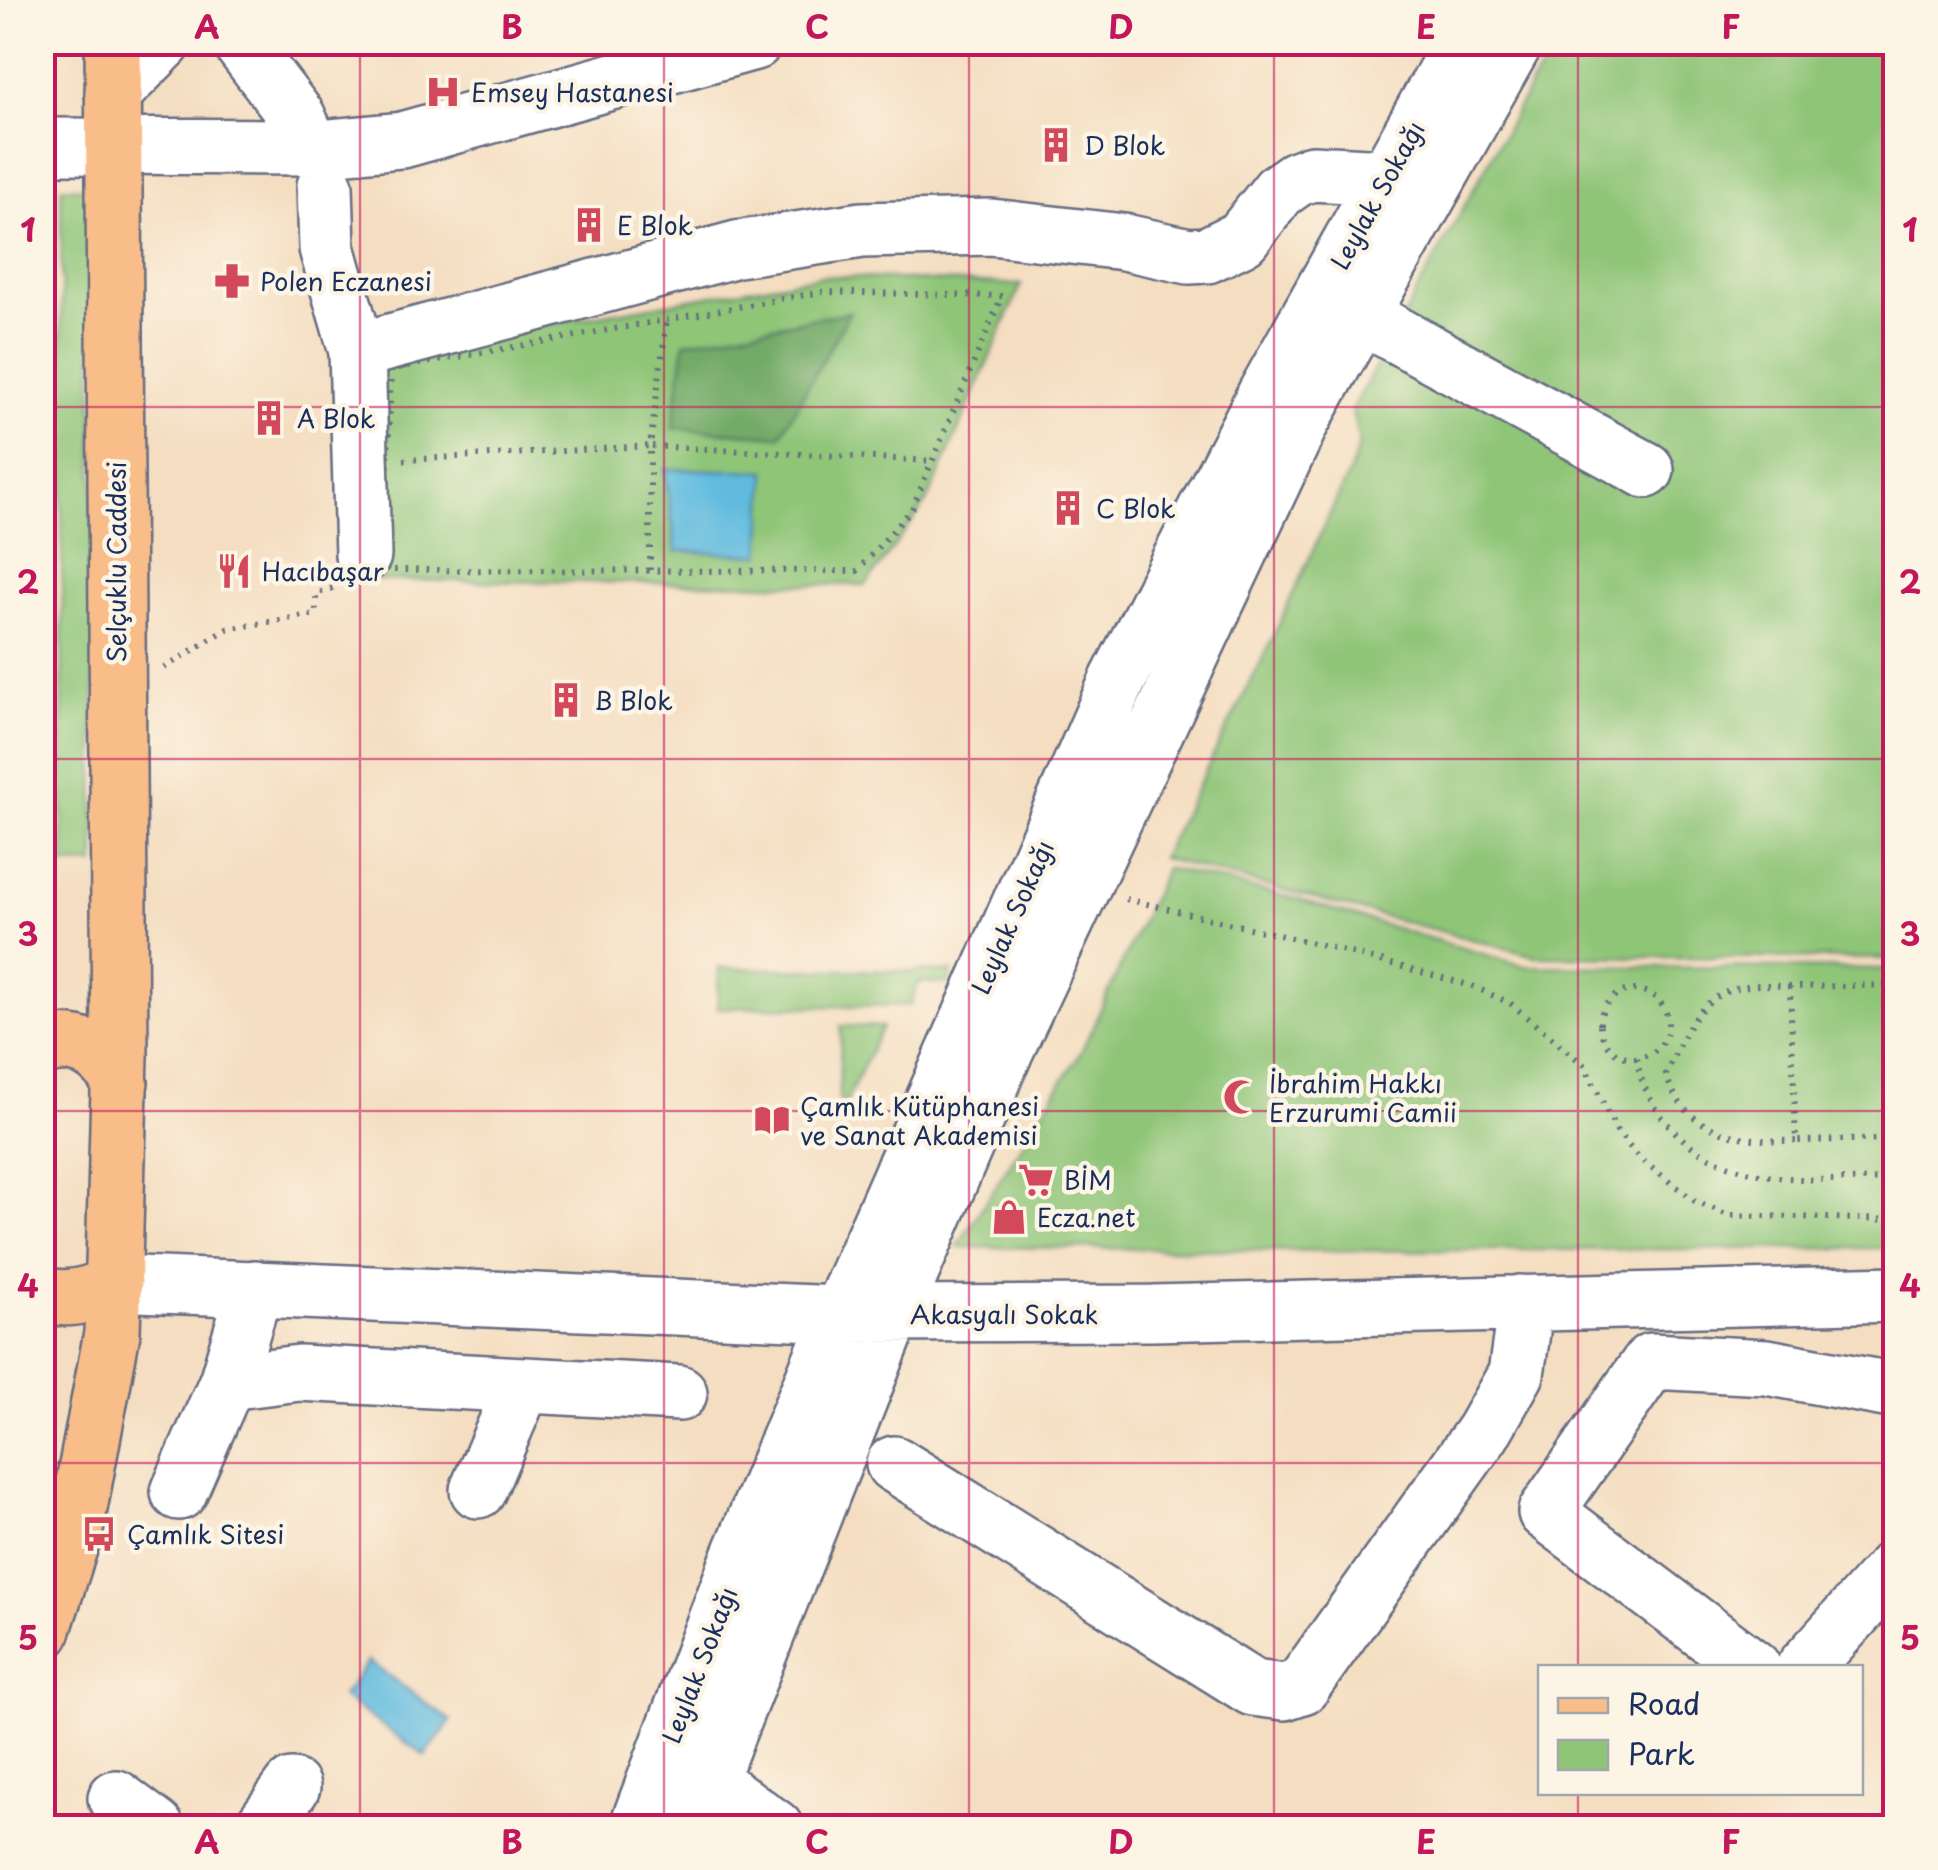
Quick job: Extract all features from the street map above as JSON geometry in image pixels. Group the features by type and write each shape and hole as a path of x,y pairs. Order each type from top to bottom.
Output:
{"main road":[{"name":"Selçuklu Caddesi","path":"42,1632 75,1530 112,1333 120,1082 113,68"},
{"path":"42,1048 53,1044 85,1046 110,1064 120,1082"},
{"path":"42,1294 65,1298 98,1292 114,1282"}],"street":[{"path":"113,68 164,42"},
{"path":"240,42 298,118 318,166 327,248 357,350 366,571"},
{"path":"42,146 114,148 318,166 373,144 431,135 754,42"},
{"name":"Leylak Sokağı","path":"700,1804 866,1314 1118,680 1265,394 1462,42"},
{"name":"Leylak Sokağı","path":"637,1828 739,1559 1080,889 1301,422 1515,42"},
{"path":"357,350 737,249 862,230 991,227 1124,242 1189,256 1207,255 1242,238 1279,191 1296,179 1312,174 1386,177"},
{"path":"1360,315 1646,470"},
{"name":"Akasyalı Sokak","path":"114,1282 866,1314 1896,1294"},
{"path":"179,1492 227,1382 254,1288"},
{"path":"894,1464 1253,1688 1293,1690 1302,1686 1483,1432 1516,1374 1522,1332 1520,1304"},
{"path":"1749,1665 1546,1512 1650,1361 1767,1367 1896,1391"},
{"path":"227,1382 300,1373 679,1394"},
{"path":"478,1490 523,1385"},
{"path":"1807,1665 1896,1566"},
{"path":"700,1804 775,1828"}],"path":[{"path":"116,697 226,630 316,614 316,594 366,571 857,571 912,509 1002,296 820,292 392,369 388,462 366,571"},
{"path":"650,570 650,446 667,320"},
{"path":"388,462 650,446 932,460"},
{"path":"1080,889 1330,947 1472,986 1510,1003 1584,1064 1617,1131 1640,1159 1695,1201 1728,1215 1896,1220"},
{"path":"1896,986 1790,987 1754,982 1729,988 1685,1026 1666,1075 1673,1098 1709,1128 1752,1141 1896,1139"},
{"path":"1790,987 1796,1141"},
{"path":"1624,992 1647,993 1656,999 1667,1018 1668,1030 1657,1049 1637,1058 1616,1053 1607,1045 1600,1024 1607,1004 1624,992"},
{"path":"1637,1058 1649,1098 1666,1122 1683,1141 1708,1156 1784,1179 1896,1179"}],"green space":[{"path":"1554,43 1895,43 1895,959 1535,956 1161,858 1266,652 1352,466 1359,444 1352,410"},
{"path":"61,187 92,188 95,864 63,865"},
{"path":"822,276 1021,285 928,500 866,585 371,580 376,354"},
{"path":"850,312 780,436 673,428 685,342"},
{"path":"1166,868 1296,899 1524,966 1895,969 1895,1248 1336,1251 957,1247 1081,1052"},
{"path":"719,968 952,972 948,984 919,982 910,1005 717,1008"},
{"path":"841,1026 882,1027 846,1102 839,1100"}],"water":[{"path":"665,469 766,471 761,555 676,551"},
{"path":"368,1661 451,1721 425,1756 342,1697"}],"place":[{"name":"Emsey Hastanesi","path":"443,92"},
{"name":"D Blok","path":"1056,145"},
{"name":"E Blok","path":"589,225"},
{"name":"Polen Eczanesi","path":"232,281"},
{"name":"A Blok","path":"269,418"},
{"name":"C Blok","path":"1068,508"},
{"name":"Hacıbaşar","path":"234,571"},
{"name":"B Blok","path":"566,700"},
{"name":"İbrahim Hakkı Erzurumi Camii","path":"1241,1097"},
{"name":"Çamlık Kütüphanesi ve Sanat Akademisi","path":"772,1120"},
{"name":"BİM","path":"1036,1180"},
{"name":"Ecza.net","path":"1009,1217"},
{"name":"Çamlık Sitesi","path":"99,1534"}]}
